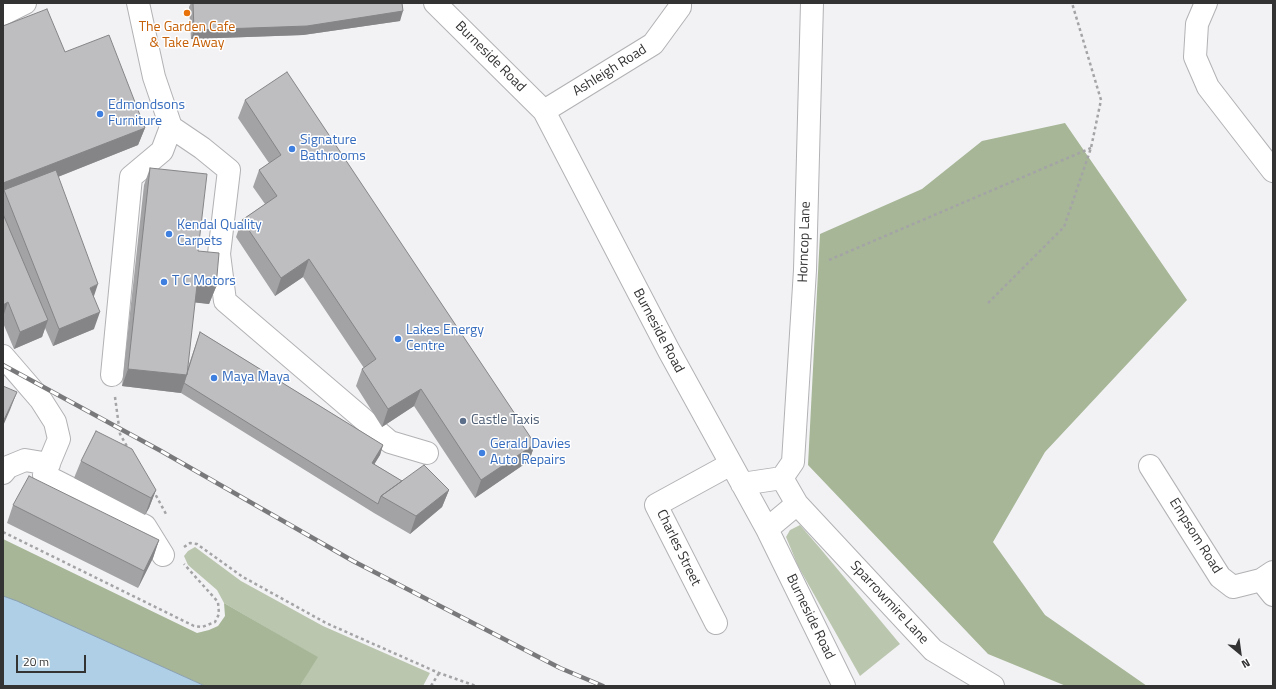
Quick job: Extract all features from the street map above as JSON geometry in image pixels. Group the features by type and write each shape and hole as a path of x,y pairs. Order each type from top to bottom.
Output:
{"street":[{"path":"3,14 25,3"},
{"path":"138,3 154,77 171,127 202,148 228,170 219,254 225,301 390,442 427,453"},
{"name":"Burneside Road","path":"435,3 544,111 669,351 767,529 844,686"},
{"name":"Ashleigh Road","path":"544,111 653,44 680,7 680,3"},
{"name":"Horncop Lane","path":"782,478 793,462 804,270 812,3"},
{"path":"1206,3 1196,24 1195,57 1208,87 1273,171"},
{"path":"112,375 131,177 162,151 171,127"},
{"path":"3,356 41,400 55,422 59,438 44,475 145,526 173,558"},
{"path":"3,473 8,467 25,460 49,464"},
{"name":"Charles Street","path":"716,623 656,505 731,464"},
{"name":"Empsom Road","path":"1150,466 1220,577 1233,587 1269,582"},
{"path":"742,484 782,478"},
{"name":"Sparrowmire Lane","path":"782,478 797,504 933,650 993,686"},
{"path":"767,529 797,504"}],"path":[{"path":"988,303 1064,227 1091,148 1101,100 1072,3"},
{"path":"804,270 1091,148"},
{"path":"112,375 120,434 132,454"},
{"path":"152,488 167,515"},
{"path":"3,532 194,626 202,627 214,622 219,614 218,602 173,558"},
{"path":"181,542 183,548 190,543 197,544 244,577 326,623 439,673 476,686"},
{"path":"432,686 439,673"}],"green space":[{"path":"1065,123 1187,300 1045,452 993,542 1045,615 1147,686 1066,686 988,654 808,465 820,234 922,189 982,141"},
{"path":"800,525 900,644 860,676 798,566 786,537 790,530"},
{"path":"3,539 197,633 218,626 225,616 224,603 318,657 300,686 205,686 3,596"},
{"path":"195,547 241,581 323,626 430,673 423,686 300,686 317,657 224,603 217,590 188,565 184,556 188,551"}],"water":[{"path":"3,596 17,601 205,686 3,686"}],"building":[{"path":"193,3 402,3 403,11 307,26 194,30"},
{"path":"47,9 65,52 109,35 145,128 3,183 3,26"},
{"path":"287,72 535,444 481,480 421,389 388,409 362,369 376,359 309,259 281,278 242,220 277,196 259,170 281,155 245,100"},
{"path":"150,168 207,174 198,251 219,253 216,287 197,285 187,375 128,369"},
{"path":"56,170 98,284 90,288 100,312 59,329 4,190"},
{"path":"3,214 48,320 20,332 8,302 3,305"},
{"path":"200,332 383,445 372,463 402,481 381,496 378,504 184,383"},
{"path":"3,386 17,392 3,422"},
{"path":"96,431 132,449 156,490 151,498 81,461"},
{"path":"424,465 449,490 416,516 381,496"},
{"path":"29,476 159,540 144,571 13,505"}],"railway":[{"path":"3,365 161,451 353,561 560,668 603,686"}],"place":[{"name":"The Garden Cafe & Take Away","path":"187,13"},
{"name":"Edmondsons Furniture","path":"100,114"},
{"name":"Signature Bathrooms","path":"292,149"},
{"name":"Kendal Quality Carpets","path":"169,234"},
{"name":"T C Motors","path":"164,282"},
{"name":"Lakes Energy Centre","path":"398,339"},
{"name":"Maya Maya","path":"214,378"},
{"name":"Castle Taxis","path":"463,421"},
{"name":"Gerald Davies Auto Repairs","path":"482,453"}]}
